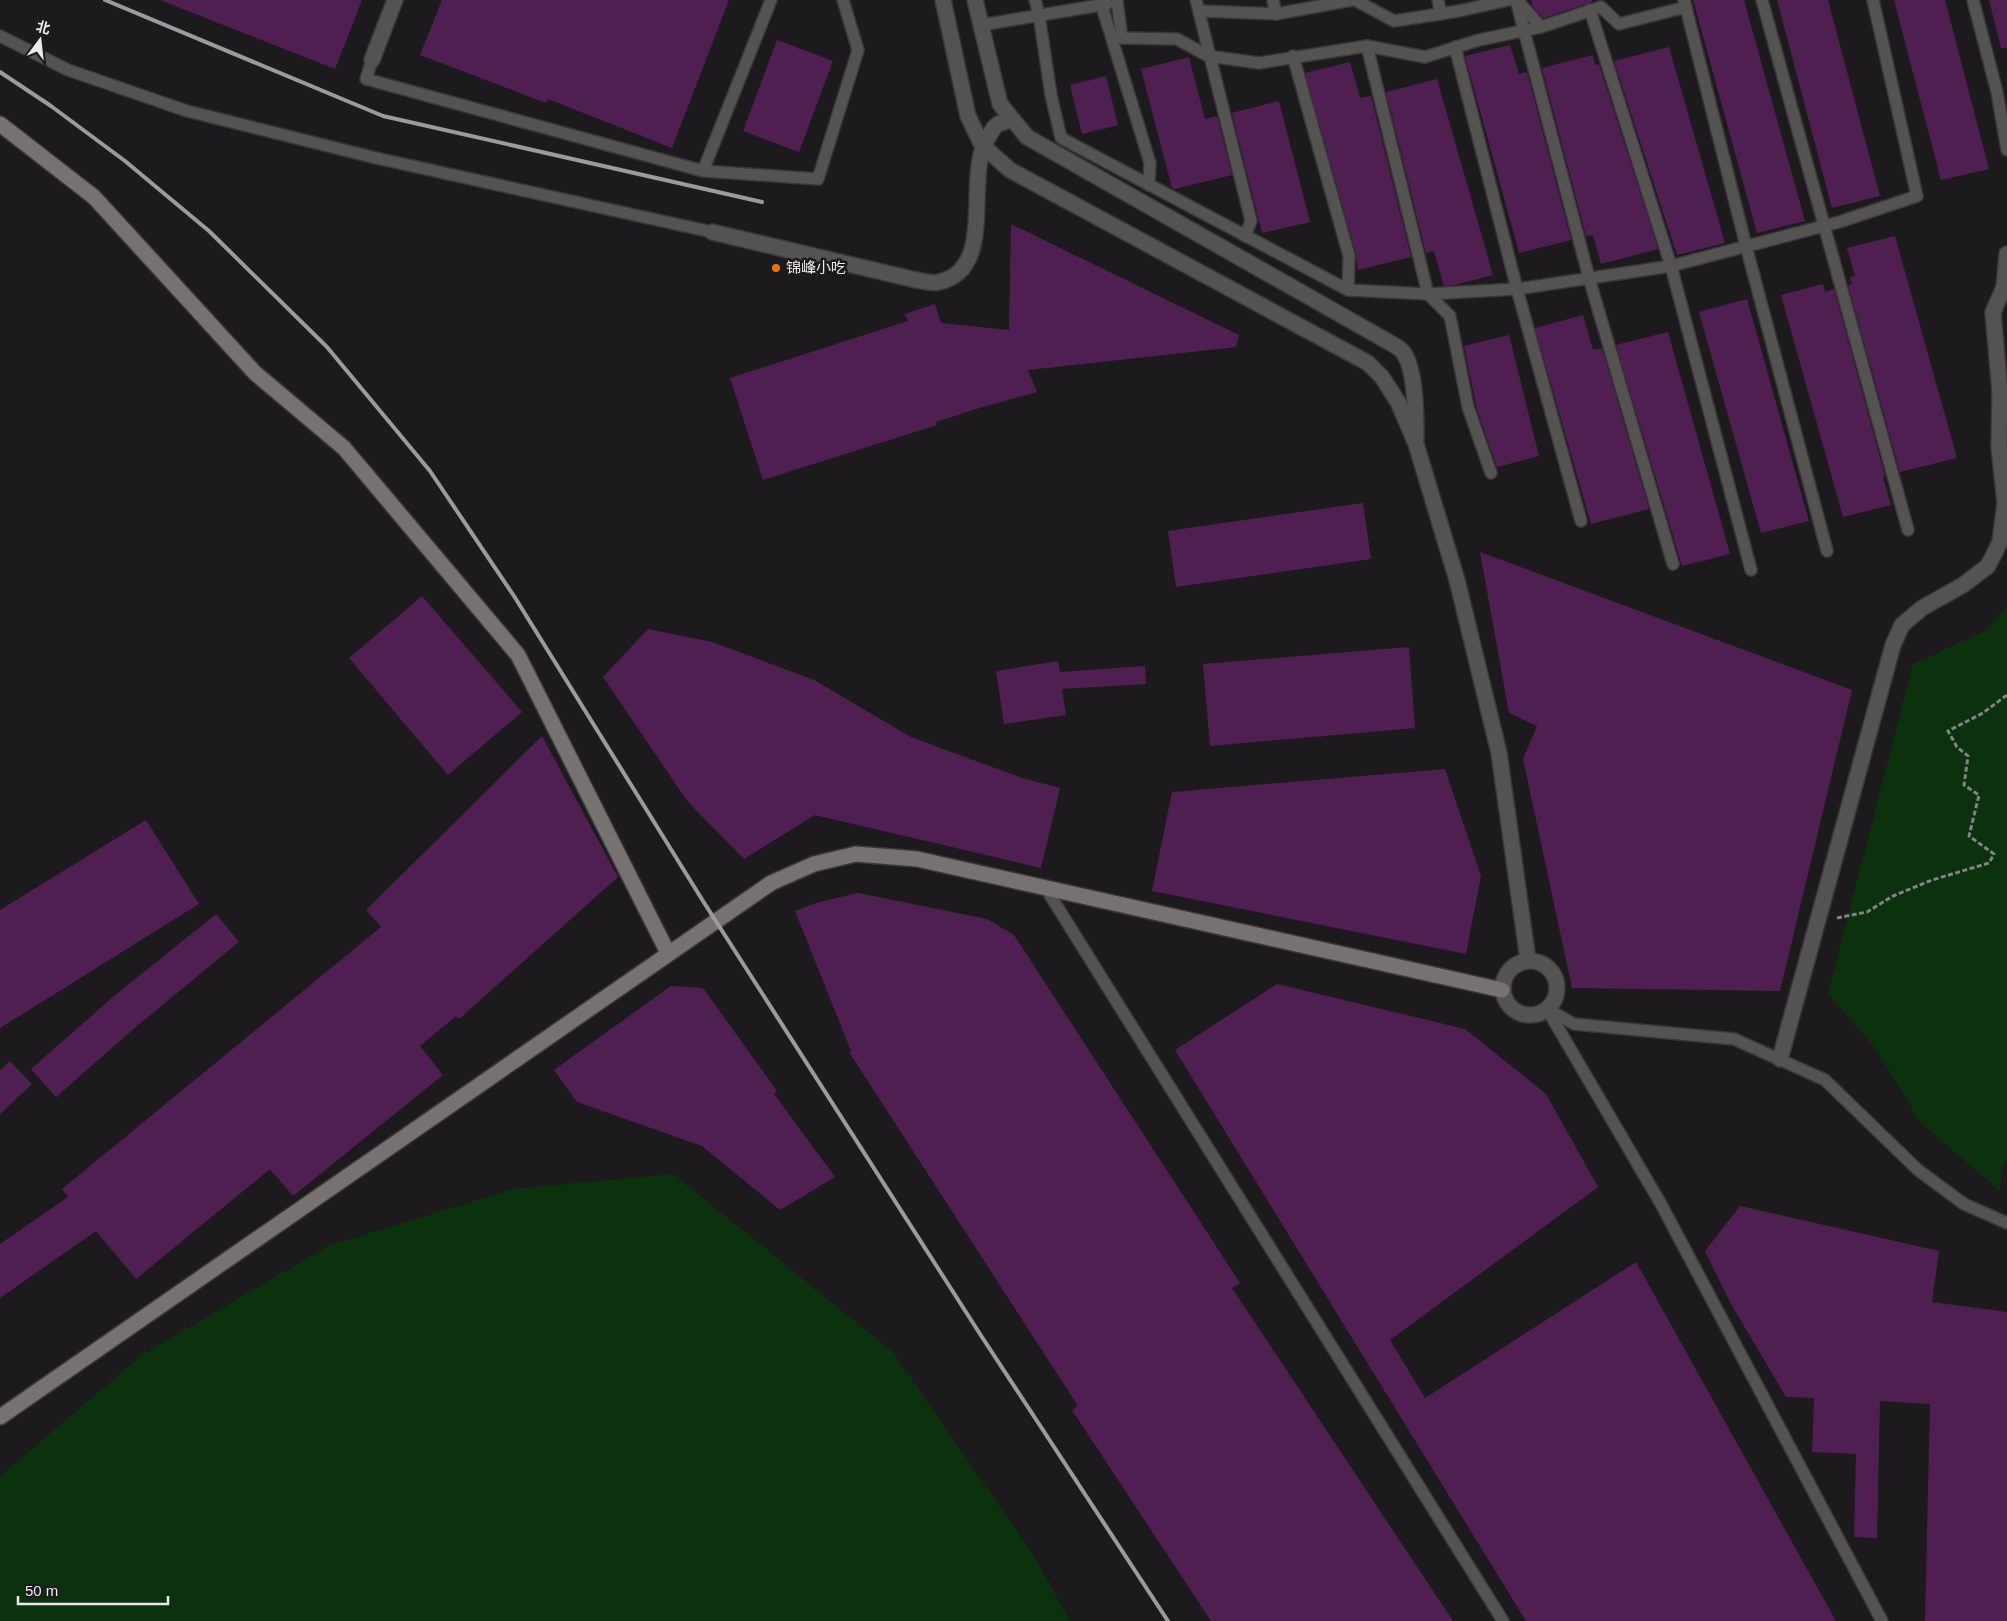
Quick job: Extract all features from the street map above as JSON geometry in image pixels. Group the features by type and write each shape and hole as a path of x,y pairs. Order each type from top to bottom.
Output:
{"street":[{"path":"372,60 395,0"},
{"path":"712,232 938,283 954,276 964,267 974,245 977,228 977,165 943,0"},
{"path":"975,0 1000,104 1027,137 1399,348 1403,352 1408,364 1416,405 1416,444"},
{"path":"968,116 982,145 1010,170 1368,363 1382,377 1398,402 1416,444 1457,580 1499,753 1528,960"},
{"path":"977,165 982,145 997,124 1013,120"},
{"path":"0,124 94,197 256,374 344,448 518,655 668,953"},
{"path":"1780,1060 1892,645 1902,625 1922,608 1963,586 1988,566 2000,542 2005,503 1999,446 2000,392 1993,312 2004,287 2007,254"},
{"path":"0,1417 668,953 772,883 814,864 856,854 917,859 1502,990"},
{"path":"1528,960 1544,964 1556,977 1556,994 1547,1009 1540,1013 1523,1014 1508,1006 1502,990 1506,973 1512,966 1528,960"}],"lane":[{"path":"703,172 771,0"},
{"path":"372,60 366,79 703,172 818,179 858,50 843,0"},
{"path":"1034,0 1039,15 1051,95 1061,138 1348,290 1428,294 1517,289 1671,266 1825,225 1917,196 1873,0"},
{"path":"1196,0 1200,11 1208,56 1251,221 1245,236"},
{"path":"1273,0 1276,14"},
{"path":"1200,11 1276,14 1353,0 1394,21 1441,14 1508,0"},
{"path":"1438,0 1441,14"},
{"path":"1516,0 1541,26"},
{"path":"1516,0 1589,278 1673,564"},
{"path":"1762,0 1908,530"},
{"path":"1973,0 1997,92 2007,150"},
{"path":"981,25 1100,2 1117,1 1122,38 1177,40 1208,56 1259,63 1293,56 1367,46 1425,57 1456,47 1541,26 1597,6"},
{"path":"1100,2 1150,163 1149,185"},
{"path":"1597,6 1619,24 1685,3 1746,246 1827,551"},
{"path":"1597,6 1671,266 1751,570"},
{"path":"0,36 68,70 187,111 376,158 712,232"},
{"path":"1367,46 1428,294 1450,316 1468,407 1492,473"},
{"path":"1456,47 1517,289 1581,521"},
{"path":"1293,56 1349,256 1348,290"},
{"path":"1045,887 1503,1621"},
{"path":"1547,1009 1574,1024 1734,1039 1825,1080 1918,1170 1964,1204 2007,1223"},
{"path":"1547,1009 1661,1204 1882,1621"}],"path":[{"path":"1818,921 1867,912 1893,896 1932,880 1988,863 1994,854 1969,836 1979,796 1964,785 1968,756 1957,747 1948,731 1983,713 2007,695"}],"green space":[{"path":"2007,605 2007,1159 2002,1167 2000,1191 1921,1123 1875,1048 1828,994 1913,664 1987,630"},
{"path":"674,1174 893,1352 1034,1556 1070,1621 0,1621 0,1476 142,1355 328,1246 513,1189"}],"building":[{"path":"160,0 362,0 335,69"},
{"path":"442,0 729,0 672,148 548,99 546,103 420,55"},
{"path":"1531,0 1592,0 1592,2 1543,18 1533,7"},
{"path":"1693,0 1744,0 1805,221 1757,233"},
{"path":"1777,0 1828,0 1880,196 1832,208"},
{"path":"1894,0 1945,0 1989,169 1941,180"},
{"path":"1989,0 2007,0 2007,48 2001,48"},
{"path":"777,40 833,61 799,152 743,131"},
{"path":"1510,45 1519,74 1527,72 1571,240 1519,253 1465,56"},
{"path":"1669,47 1725,243 1677,255 1614,61"},
{"path":"1593,55 1595,65 1599,64 1658,249 1601,264 1593,235 1586,236 1542,68"},
{"path":"1189,57 1205,119 1217,116 1232,175 1174,189 1172,188 1141,69"},
{"path":"1350,62 1360,98 1371,96 1411,257 1358,270 1356,254 1305,73"},
{"path":"1106,76 1118,125 1082,134 1070,85"},
{"path":"1437,79 1493,275 1444,286 1434,251 1426,253 1386,92"},
{"path":"1279,101 1310,222 1262,233 1232,113"},
{"path":"1011,224 1239,335 1236,347 1028,370 1037,392 976,409 936,422 937,425 763,480 730,378 908,321 905,314 935,304 941,323 1009,330"},
{"path":"1895,236 1957,458 1900,472 1848,285 1852,284 1850,277 1855,276 1847,248"},
{"path":"1823,284 1825,292 1834,289 1885,476 1883,477 1891,505 1843,517 1781,295"},
{"path":"1747,299 1809,521 1761,533 1699,312"},
{"path":"1583,315 1593,350 1602,348 1649,509 1591,524 1535,328"},
{"path":"1668,332 1730,554 1682,566 1616,345"},
{"path":"1509,335 1539,456 1497,467 1477,410 1464,346"},
{"path":"1363,503 1371,559 1176,587 1168,531"},
{"path":"1480,552 1852,690 1780,991 1572,988 1523,759 1537,726 1509,713"},
{"path":"422,596 522,712 448,775 349,658"},
{"path":"648,629 712,642 814,680 911,737 1022,778 1060,788 1041,868 815,815 744,859 688,802 603,677"},
{"path":"1409,647 1415,728 1210,746 1203,664"},
{"path":"1058,661 1060,672 1145,666 1146,684 1062,689 1066,715 1004,724 996,671"},
{"path":"542,736 618,877 459,1019 456,1016 420,1046 443,1075 293,1196 270,1169 136,1279 96,1231 0,1298 0,1244 68,1197 62,1189 381,927 366,910"},
{"path":"1445,769 1481,876 1466,954 1152,891 1172,792"},
{"path":"146,820 199,904 0,1028 0,910"},
{"path":"858,893 987,919 1014,935 1240,1283 1232,1288 1453,1621 1211,1621 1072,1410 1078,1406 849,1052 851,1051 795,911 816,903"},
{"path":"216,914 239,942 138,1025 56,1097 31,1069 113,997"},
{"path":"1277,984 1465,1029 1546,1094 1598,1187 1390,1340 1425,1398 1636,1262 1836,1621 1526,1621 1175,1050"},
{"path":"671,986 703,988 777,1091 774,1094 835,1177 780,1210 702,1146 577,1102 554,1070"},
{"path":"10,1061 32,1084 0,1114 0,1070"},
{"path":"1740,1206 1939,1251 1932,1302 2007,1312 2007,1621 1925,1621 1930,1404 1880,1401 1877,1538 1854,1537 1856,1454 1812,1452 1814,1398 1786,1397 1731,1304 1705,1251"}],"railway":[{"path":"105,0 383,116 762,202"},
{"path":"0,72 51,106 125,161 209,231 327,347 430,471 514,596 703,901 980,1334 1168,1621"}],"place":[{"name":"锦峰小吃","path":"776,268"}]}
